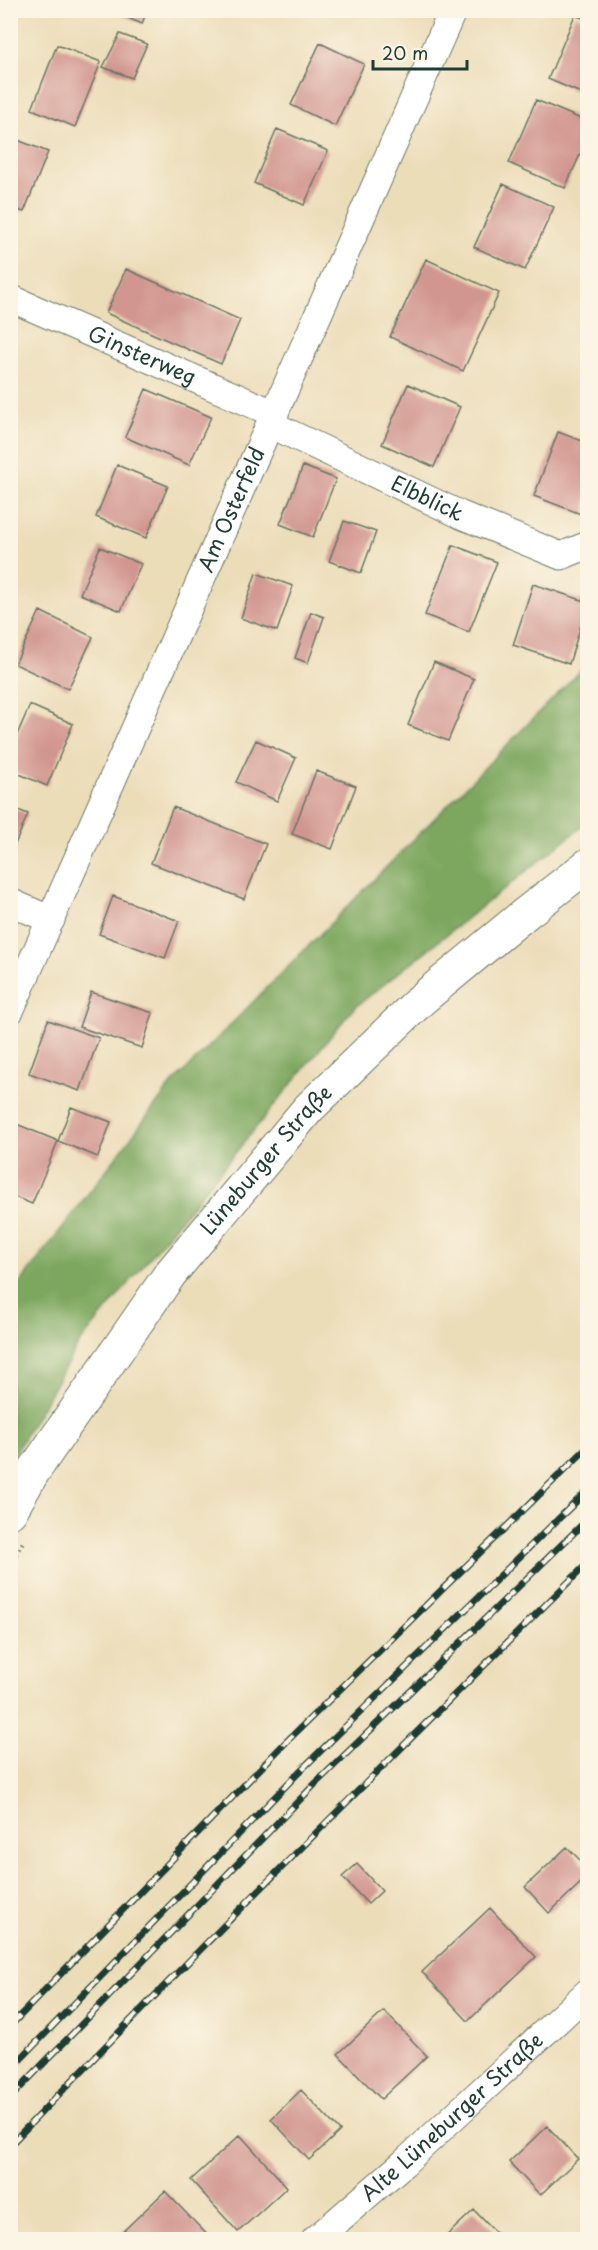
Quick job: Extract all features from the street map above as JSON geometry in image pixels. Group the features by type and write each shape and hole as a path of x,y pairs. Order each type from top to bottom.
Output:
{"main road":[{"name":"Lüneburger Straße","path":"19,1523 33,1472 170,1274 308,1109 422,999 588,865"}],"street":[{"name":"Am Osterfeld","path":"10,1011 453,10"},
{"name":"Ginsterweg","path":"10,298 272,419"},
{"name":"Elbblick","path":"272,419 461,515 561,556 588,545"},
{"path":"10,902 51,920"},
{"name":"Alte Lüneburger Straße","path":"315,2240 404,2163 588,1992"}],"path":[{"path":"10,1565 19,1523"}],"green space":[{"path":"587,664 587,823 353,1009 78,1345 11,1460 11,1295 171,1085"}],"building":[{"path":"109,10 147,10 142,24"},
{"path":"575,15 588,20 588,96 548,79"},
{"path":"120,34 147,44 132,78 103,67"},
{"path":"320,43 364,64 335,126 291,105"},
{"path":"57,45 101,62 75,127 32,109"},
{"path":"536,100 588,122 588,137 565,188 509,163"},
{"path":"277,129 328,151 304,205 254,183"},
{"path":"10,137 48,152 24,212 10,207"},
{"path":"503,184 554,207 525,270 474,247"},
{"path":"426,259 499,293 463,371 390,337"},
{"path":"126,269 240,320 221,364 106,313"},
{"path":"408,384 460,407 434,467 382,444"},
{"path":"146,389 211,417 189,465 125,437"},
{"path":"558,432 588,443 586,516 534,496"},
{"path":"117,465 168,486 146,538 96,517"},
{"path":"303,466 336,479 313,537 280,524"},
{"path":"344,521 376,532 361,573 329,561"},
{"path":"453,545 497,562 469,632 425,615"},
{"path":"100,547 141,564 121,611 80,594"},
{"path":"256,573 293,586 277,631 241,618"},
{"path":"533,584 588,602 569,664 513,645"},
{"path":"40,611 93,637 68,689 15,664"},
{"path":"311,612 324,617 308,663 295,658"},
{"path":"434,662 474,679 448,741 408,725"},
{"path":"30,705 73,724 47,786 10,770 10,751"},
{"path":"256,740 296,758 277,801 236,782"},
{"path":"316,771 356,786 332,849 292,834"},
{"path":"10,807 28,814 10,856"},
{"path":"173,807 266,844 244,899 151,863"},
{"path":"113,896 179,921 165,958 99,934"},
{"path":"91,992 153,1013 142,1048 79,1027"},
{"path":"48,1020 99,1038 80,1091 29,1073"},
{"path":"71,1107 111,1122 98,1157 58,1141"},
{"path":"14,1123 58,1141 32,1204 10,1195 10,1131"},
{"path":"567,1847 588,1868 588,1876 549,1913 525,1887"},
{"path":"357,1864 382,1891 368,1904 342,1877"},
{"path":"490,1908 536,1957 468,2021 422,1972"},
{"path":"384,2011 427,2056 381,2099 338,2054"},
{"path":"301,2090 340,2131 309,2160 271,2119"},
{"path":"547,2126 578,2159 540,2195 509,2162"},
{"path":"240,2135 287,2187 238,2232 191,2180"},
{"path":"165,2191 212,2240 118,2240 116,2238"},
{"path":"474,2210 497,2234 492,2240 442,2240"}],"railway":[{"path":"10,2026 286,1742 588,1447"},
{"path":"10,2070 301,1770 588,1490"},
{"path":"10,2098 316,1783 588,1519"},
{"path":"10,2145 297,1852 588,1563"}]}
